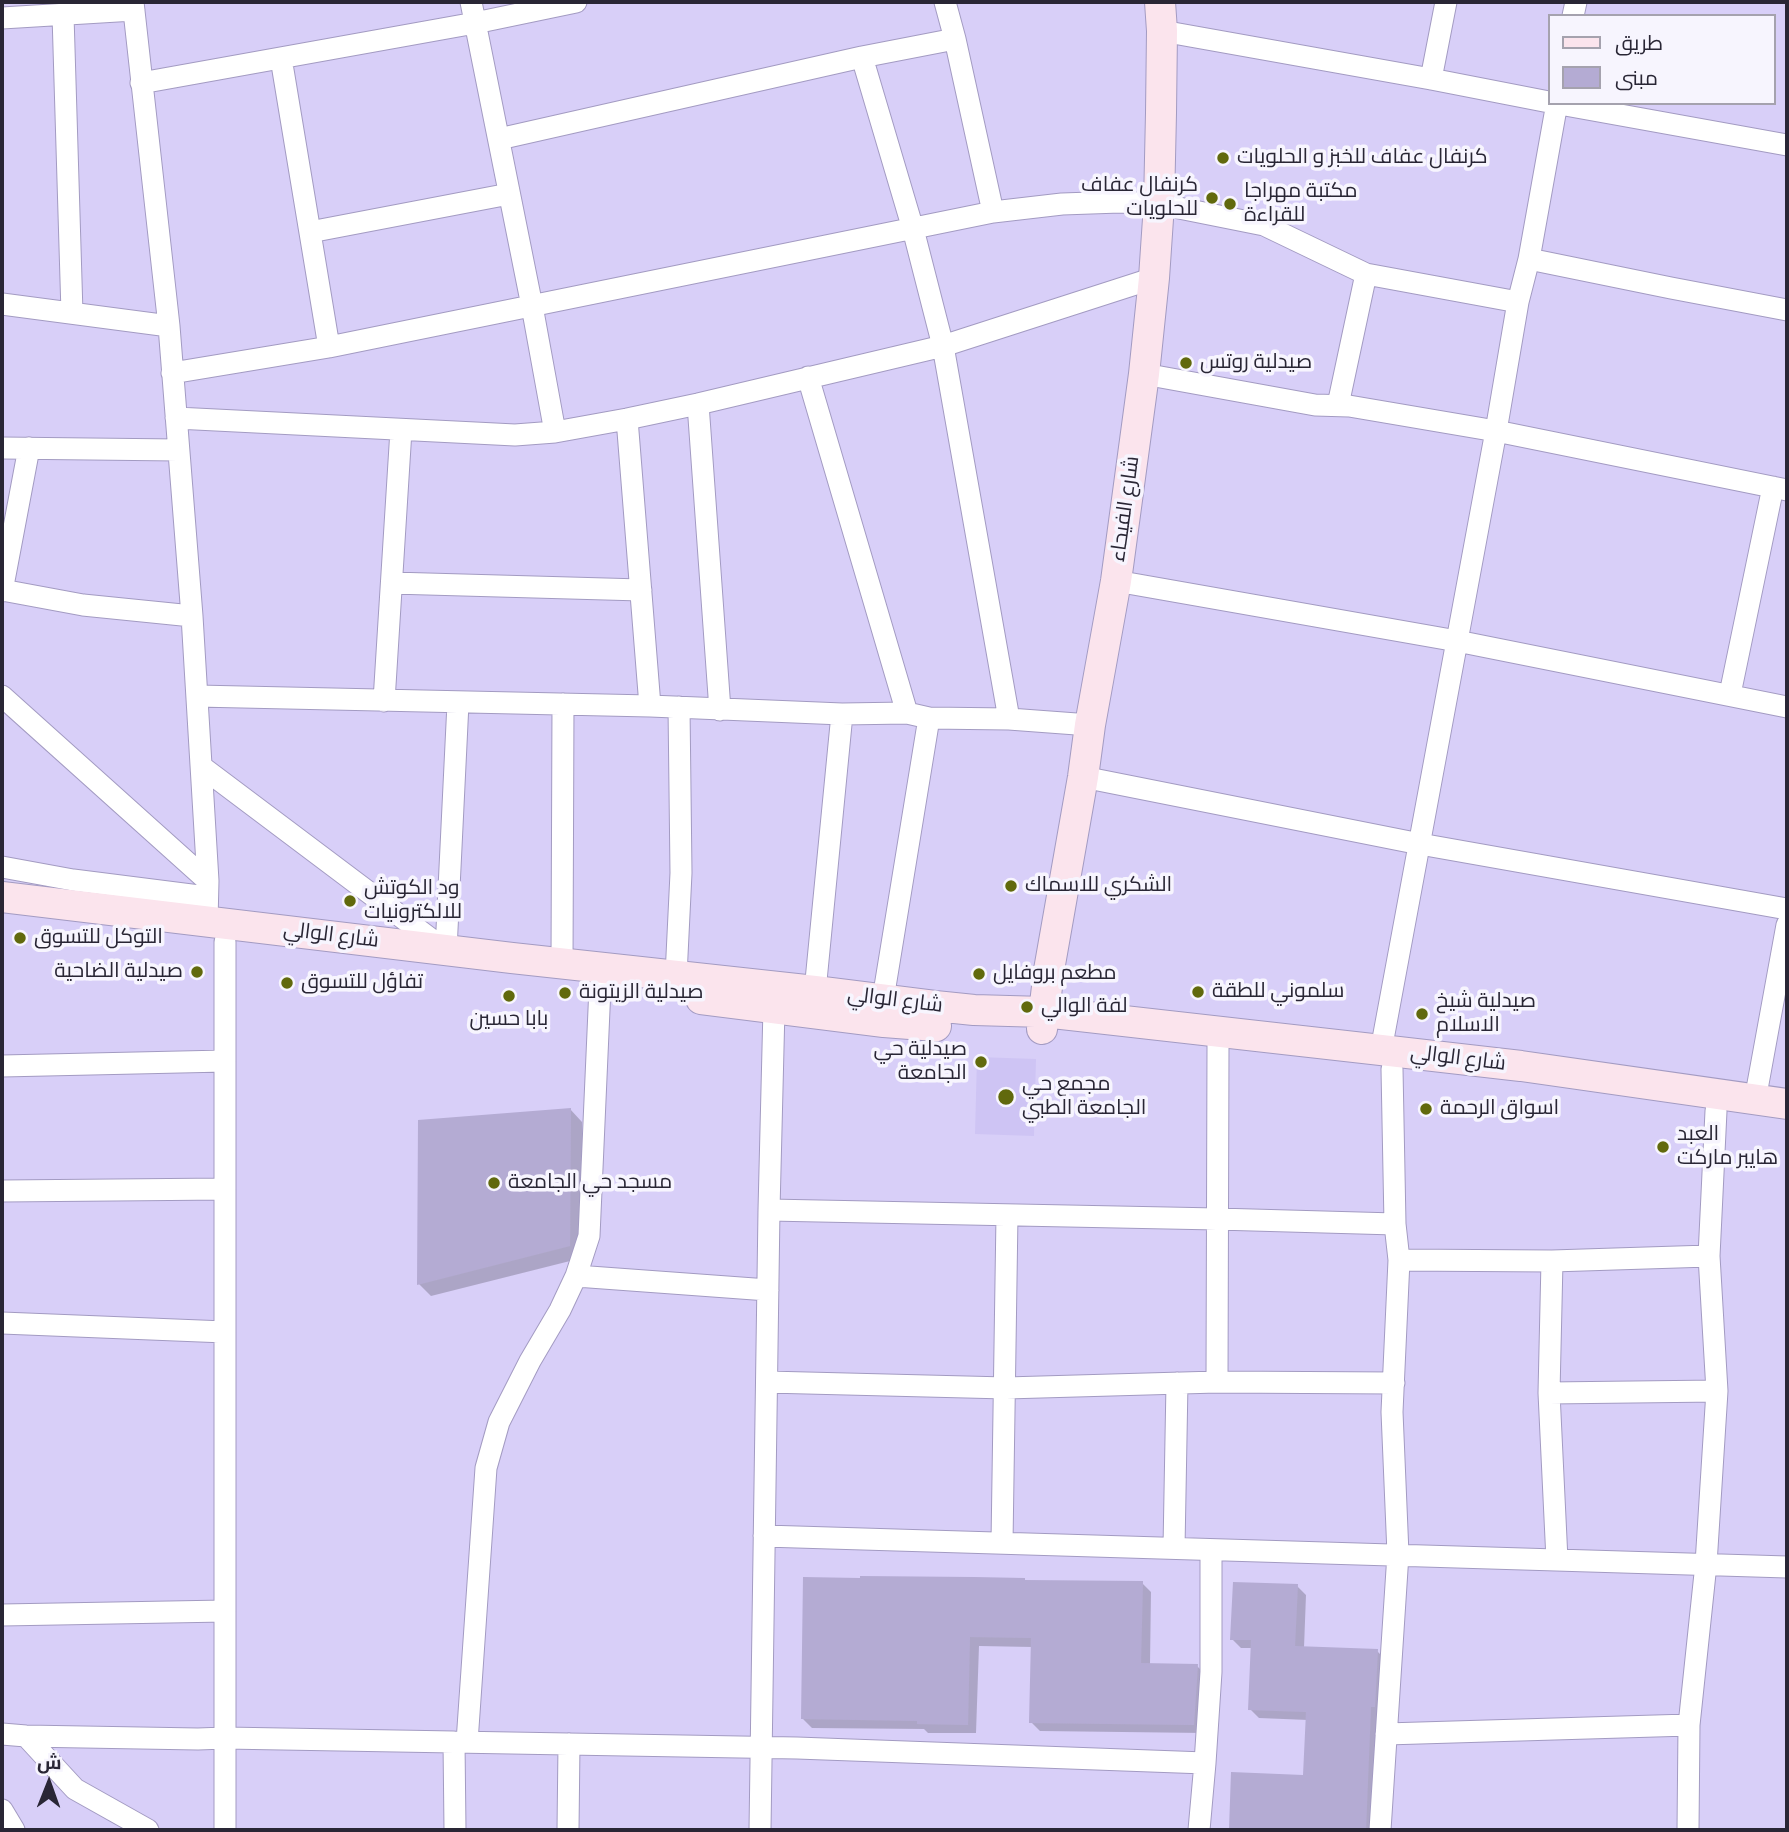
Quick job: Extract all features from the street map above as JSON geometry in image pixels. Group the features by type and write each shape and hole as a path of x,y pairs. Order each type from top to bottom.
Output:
{"street":[{"path":"471,2 555,432"},
{"path":"141,83 475,23 576,2"},
{"path":"945,2 993,212"},
{"name":"شارع الفيحاء","path":"1043,1020 1116,581 1144,374 1159,204 1162,31 1160,2"},
{"path":"1432,79 1446,2"},
{"path":"2,18 63,15 133,6 169,326 225,1062 225,1830"},
{"path":"63,15 72,313"},
{"path":"1162,31 1548,102"},
{"path":"499,139 862,57 955,39"},
{"path":"862,57 913,229 943,346 1009,719"},
{"path":"281,58 329,347"},
{"path":"1380,1830 1398,1554 1392,1412 1399,1260 1387,1059 1420,844 1518,302 1529,259 1554,105"},
{"path":"1565,105 1787,145"},
{"path":"310,232 509,194"},
{"path":"172,373 329,347 993,212 1062,204 1159,204 1264,225 1366,274 1518,302"},
{"path":"1529,259 1787,310"},
{"path":"1338,405 1366,274"},
{"path":"176,418 514,436 555,432 698,404 943,346 1154,278"},
{"path":"2,304 169,326"},
{"path":"1144,374 1315,405 1338,405 1496,431 1780,489 1730,694"},
{"path":"808,377 907,713"},
{"path":"698,404 720,710"},
{"path":"627,419 650,706"},
{"path":"384,701 401,430"},
{"path":"2,448 178,450"},
{"path":"29,448 2,591 83,605 192,616"},
{"path":"1116,581 1457,640 1787,707"},
{"path":"392,583 641,590"},
{"path":"2,696 212,910"},
{"path":"197,696 650,706 842,714 907,713 929,718 1009,719 1090,725"},
{"path":"446,950 458,703"},
{"path":"562,963 563,704"},
{"path":"676,976 681,873 679,707"},
{"path":"815,990 842,714"},
{"path":"883,999 929,718"},
{"path":"202,767 446,950"},
{"path":"1083,778 1420,844 1787,909"},
{"path":"2,867 212,910"},
{"name":"شارع الوالي","path":"2,897 212,910 446,950 815,990 1218,1046 1521,1066 1787,1104"},
{"name":"شارع الوالي","path":"2,916 212,910 600,987 897,1023 1043,1020 1387,1059 1787,1122"},
{"path":"1755,1100 1787,925"},
{"path":"455,1830 486,1468 499,1422 560,1310 576,1276 589,1236 600,987"},
{"path":"760,1830 774,1008"},
{"path":"1217,1382 1218,1046"},
{"path":"2,1066 225,1062"},
{"path":"1688,1830 1689,1725 1706,1564 1717,1391 1709,1256 1716,1111"},
{"path":"2,1191 225,1189"},
{"path":"769,1210 1395,1224"},
{"path":"1002,1543 1007,1214"},
{"path":"1399,1260 1552,1261 1709,1256"},
{"path":"1552,1261 1549,1394 1557,1560"},
{"path":"576,1276 768,1290"},
{"path":"2,1323 225,1332"},
{"path":"767,1382 1006,1388 1217,1382 1394,1383"},
{"path":"1174,1548 1177,1383"},
{"path":"1549,1394 1717,1391"},
{"path":"764,1536 1787,1567"},
{"path":"1199,1830 1211,1672 1211,1550"},
{"path":"2,1615 225,1611"},
{"path":"1386,1734 1689,1725"},
{"path":"2,1734 761,1747 1205,1763"},
{"path":"26,1736 75,1789 148,1830"},
{"path":"568,1830 569,1744"},
{"path":"2,1810 14,1830"}],"shaded area":[{"name":"مجمع حي الجامعة الطبي","path":"977,1057 1036,1059 1034,1136 975,1134"}],"building":[{"name":"مسجد حي الجامعة","path":"571,1108 570,1246 417,1285 418,1120"},
{"path":"803,1577 1143,1581 1141,1663 1198,1664 1194,1725 1029,1723 1031,1638 970,1637 968,1725 917,1724 917,1721 801,1719"},
{"path":"1233,1582 1298,1584 1295,1646 1378,1649 1375,1707 1371,1707 1366,1830 1229,1829 1231,1772 1303,1775 1306,1712 1248,1710 1251,1640 1230,1640"}],"place":[{"name":"كرنفال عفاف للخبز و الحلويات","path":"1223,158"},
{"name":"كرنفال عفاف للحلويات","path":"1212,198"},
{"name":"مكتبة مهراجا للقراءة","path":"1230,204"},
{"name":"صيدلية روتس","path":"1186,363"},
{"name":"الشكري للاسماك","path":"1011,886"},
{"name":"ود الكوتش للالكترونيات","path":"350,901"},
{"name":"التوكل للتسوق","path":"20,938"},
{"name":"صيدلية الضاحية","path":"197,972"},
{"name":"مطعم بروفايل","path":"979,974"},
{"name":"تفاؤل للتسوق","path":"287,983"},
{"name":"سلموني للطقة","path":"1198,992"},
{"name":"صيدلية الزيتونة","path":"565,993"},
{"name":"بابا حسين","path":"509,996"},
{"name":"لفة الوالي","path":"1027,1007"},
{"name":"صيدلية شيخ الاسلام","path":"1422,1014"},
{"name":"صيدلية حي الجامعة","path":"981,1062"},
{"name":"مجمع حي الجامعة الطبي","path":"1006,1097"},
{"name":"اسواق الرحمة","path":"1426,1109"},
{"name":"العبد هايبر ماركت","path":"1663,1147"},
{"name":"مسجد حي الجامعة","path":"494,1183"}]}
